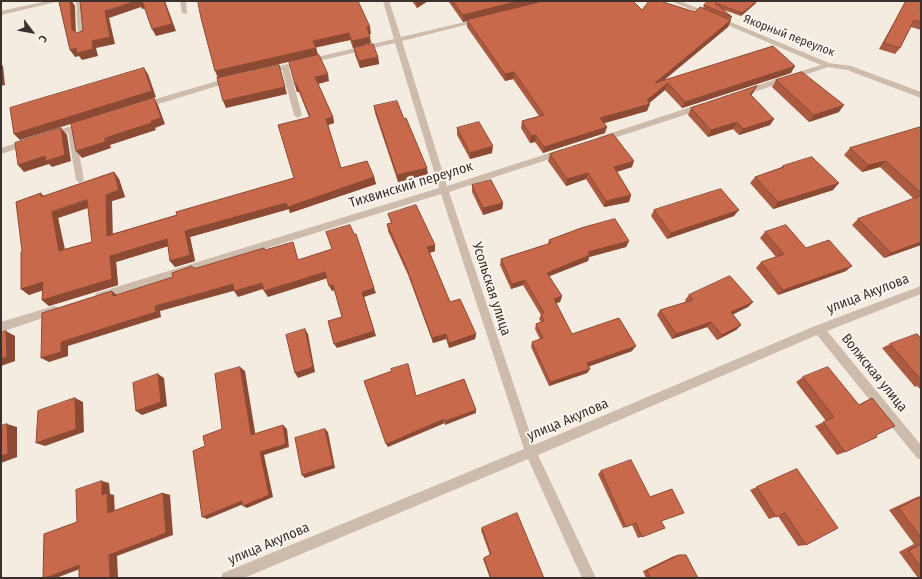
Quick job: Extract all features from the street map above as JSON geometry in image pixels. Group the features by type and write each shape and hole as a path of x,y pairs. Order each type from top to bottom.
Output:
{"street":[{"path":"1,13 56,1"},
{"path":"79,1 82,37"},
{"path":"183,1 185,13"},
{"name":"Усольская улица","path":"386,1 444,190 531,452 589,578"},
{"name":"Якорный переулок","path":"674,1 828,65 848,68 921,95"},
{"path":"903,1 921,6"},
{"path":"255,74 488,19"},
{"path":"738,94 828,65"},
{"path":"285,67 298,114"},
{"path":"138,107 240,77"},
{"path":"595,141 715,102"},
{"path":"1,151 93,122"},
{"path":"71,129 80,180"},
{"name":"Тихвинский переулок","path":"93,298 444,190 572,148"},
{"name":"улица Акулова","path":"228,578 531,452 820,329 921,290"},
{"path":"1,327 62,308"},
{"name":"Волжская улица","path":"820,329 921,454"}],"building":[{"path":"70,1 72,30 78,33 83,30 80,1 136,1 105,11 110,37 92,41 93,49 77,53 76,48 70,50 59,2"},
{"path":"142,1 164,1 172,24 152,29"},
{"path":"198,1 358,1 370,27 367,27 370,37 352,41 349,33 313,41 316,48 215,71"},
{"path":"453,1 519,1 463,15"},
{"path":"544,1 633,1 642,10 649,1 660,1 695,12 700,7 731,20 655,83 773,46 795,66 685,102 668,83 647,100 650,104 600,118 607,127 544,147 536,135 531,136 522,121 544,115 514,72 505,74 467,20"},
{"path":"708,1 757,1 742,13 715,3 732,17 704,5"},
{"path":"906,1 921,2 921,22 914,20 900,48 884,43"},
{"path":"373,44 378,57 359,61 354,48"},
{"path":"319,55 328,74 315,77 333,117 326,119 341,168 367,161 374,177 288,207 286,203 185,231 190,255 170,261 167,239 110,256 112,279 42,300 43,282 21,289 22,251 16,202 41,193 41,197 114,172 119,190 106,195 107,236 177,215 176,212 294,178 278,125 310,117 297,85 295,85 289,62","holes":["87,200 92,242 59,251 52,212"]},
{"path":"279,65 285,87 223,101 217,78"},
{"path":"144,68 152,91 14,134 10,108"},
{"path":"802,72 844,105 814,115 776,80"},
{"path":"757,86 750,94 774,119 743,129 737,122 711,130 691,108"},
{"path":"154,98 161,118 151,121 152,123 105,138 105,142 76,151 71,124"},
{"path":"397,101 404,119 406,118 427,168 397,175 374,106"},
{"path":"479,122 493,146 470,153 457,128"},
{"path":"921,127 921,193 886,161 868,165 850,148"},
{"path":"61,128 65,155 46,161 45,156 18,165 15,143"},
{"path":"613,134 634,161 614,167 631,195 606,201 588,173 567,179 550,154"},
{"path":"812,157 839,183 778,202 755,177 784,167 783,166"},
{"path":"491,180 503,203 483,208 472,185"},
{"path":"721,189 739,210 671,233 654,210"},
{"path":"921,196 921,242 891,253 858,219"},
{"path":"416,205 435,245 427,247 450,302 460,299 476,334 449,343 446,334 432,338 407,269 387,224 392,223 388,214"},
{"path":"615,219 629,241 588,252 590,255 547,273 562,296 554,299 572,334 619,318 636,346 587,363 590,369 550,382 532,342 543,338 536,324 544,321 541,314 544,313 525,280 512,284 501,259 551,243 549,240 581,228"},
{"path":"350,225 354,234 356,234 374,288 362,292 374,331 334,344 328,321 342,317 333,285 329,286 325,272 264,291 262,283 234,291 233,284 155,306 156,312 61,342 61,352 41,358 42,313 112,291 113,296 173,277 172,273 192,266 193,268 197,268 264,248 265,250 293,242 298,260 332,249 326,232"},
{"path":"786,225 806,248 829,240 852,266 783,290 761,262 784,254 765,232"},
{"path":"730,276 753,302 731,312 741,325 722,335 711,322 676,334 660,310 693,300 689,295"},
{"path":"305,329 313,367 295,373 286,335"},
{"path":"6,331 7,357 1,359 1,333"},
{"path":"917,334 921,338 921,380 890,344"},
{"path":"408,364 416,396 464,379 476,410 445,421 444,419 386,444 364,381 392,371 391,369"},
{"path":"240,367 251,435 283,425 286,444 260,452 269,495 243,506 242,501 202,517 193,451 205,446 203,436 222,429 215,374"},
{"path":"828,367 859,405 872,398 895,426 876,435 877,437 845,452 823,422 834,417 803,377"},
{"path":"158,374 161,402 136,411 133,383"},
{"path":"75,398 76,429 36,443 38,411"},
{"path":"7,424 8,454 1,456 1,426"},
{"path":"325,429 333,465 302,475 295,438"},
{"path":"631,460 650,497 672,489 684,513 661,521 665,528 642,537 636,523 626,527 601,471"},
{"path":"797,469 838,528 806,545 785,513 776,517 757,487"},
{"path":"102,481 102,495 107,493 108,513 163,493 166,533 109,555 110,578 79,578 79,565 43,578 44,534 77,522 76,490"},
{"path":"921,497 921,538 899,508"},
{"path":"517,513 544,578 491,578 484,558 491,554 482,528"},
{"path":"921,544 921,567 909,551"},
{"path":"679,555 686,555 698,578 651,578 647,571"}]}
